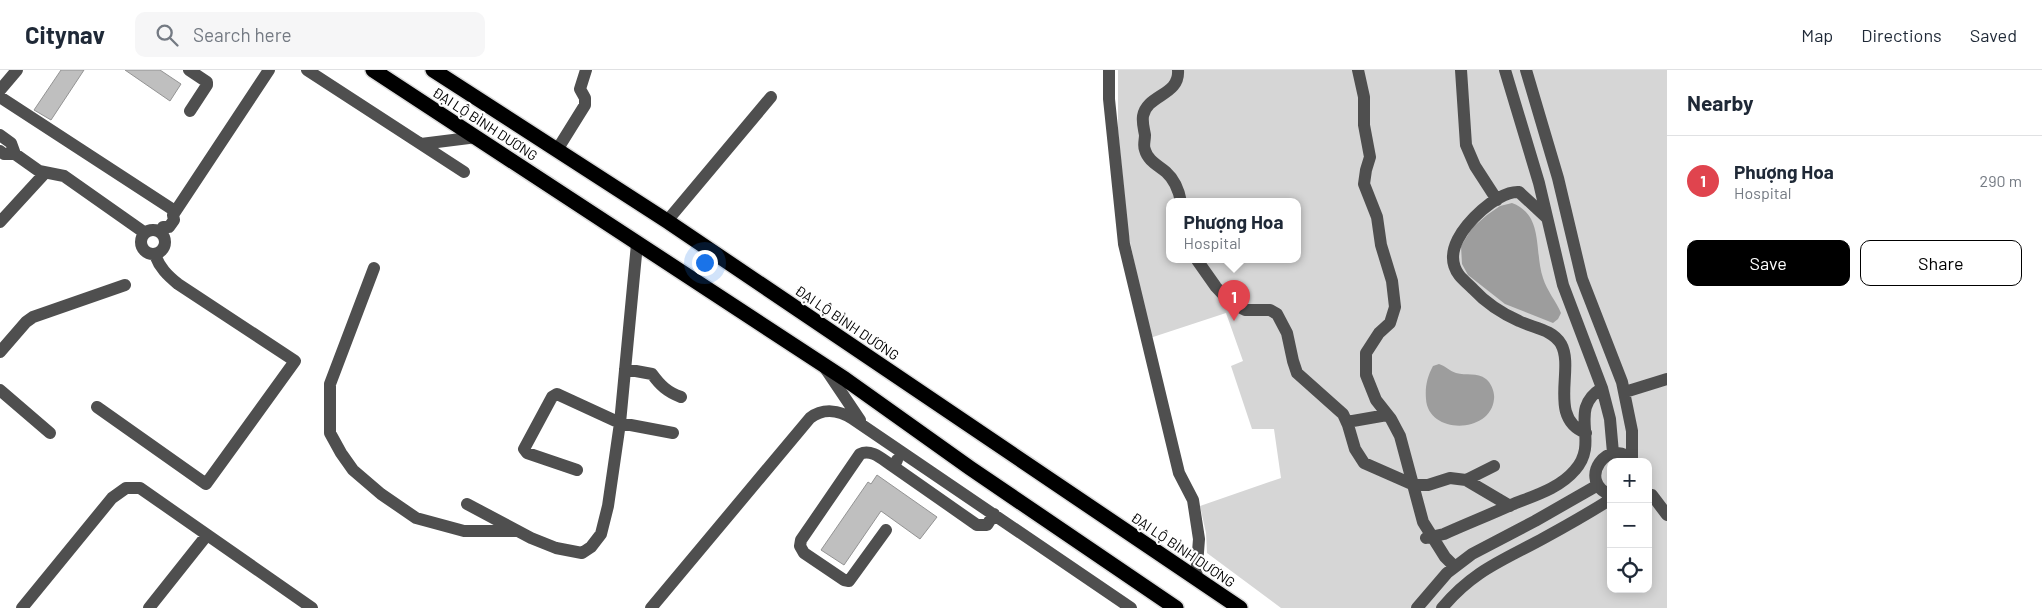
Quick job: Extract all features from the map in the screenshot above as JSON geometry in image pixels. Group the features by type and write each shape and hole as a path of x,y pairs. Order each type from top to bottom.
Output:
{"highway":[{"name":"ĐẠI LỘ BÌNH DƯƠNG","path":"373,70 820,362 1176,608"},
{"name":"ĐẠI LỘ BÌNH DƯƠNG","path":"433,70 667,221 1240,608"}],"street":[{"path":"0,90 17,70"},
{"path":"189,70 207,82 190,111"},
{"path":"162,229 166,243 162,251 155,254 147,253 142,248 141,240 145,233 169,227 174,220 174,213 269,70"},
{"path":"307,70 464,172"},
{"path":"557,150 585,105 580,89 586,70"},
{"path":"1109,70 1109,99 1124,244 1179,473 1193,500 1199,538 1196,578"},
{"path":"1178,70 1175,86 1150,104 1144,113 1143,123 1144,150 1152,162 1171,177 1179,191 1180,198"},
{"path":"1358,70 1364,97 1364,125 1370,157 1364,184 1377,217 1381,244 1392,281 1395,308 1390,323 1379,333 1366,352 1365,368 1372,392 1400,436 1428,537 1455,567"},
{"path":"1461,70 1468,153 1497,200"},
{"path":"1505,70 1539,183 1554,252 1570,307 1602,388 1610,419 1613,453"},
{"path":"1526,70 1558,178 1582,279 1624,392 1632,431 1633,458"},
{"path":"0,97 174,213"},
{"path":"667,221 771,97"},
{"path":"0,135 11,143 15,154 39,171 64,176 145,233"},
{"path":"421,144 476,137"},
{"path":"0,151 4,154 15,154"},
{"path":"0,222 45,173"},
{"path":"1546,216 1519,192 1512,192 1497,200 1482,210 1458,240 1454,252 1455,266 1459,275 1490,305 1516,320 1545,330 1557,338 1564,354 1565,409 1570,420 1586,433"},
{"path":"467,504 519,532 556,548 582,553 591,548 601,534 608,506 620,423 637,244"},
{"path":"97,408 206,484 295,361 178,284 158,265 155,254"},
{"path":"1199,263 1216,287 1231,303 1245,310 1270,310 1277,314 1287,333 1297,373 1339,410 1347,422 1355,449 1364,463 1414,485 1428,485 1450,478 1466,480 1510,506"},
{"path":"374,268 330,384 330,433 340,453 353,470 381,494 416,518 464,531 519,532"},
{"path":"0,352 26,322 33,317 125,285"},
{"path":"820,362 847,403 869,430"},
{"path":"625,369 652,374 671,393 681,396"},
{"path":"1624,392 1667,378"},
{"path":"1428,537 1444,534 1552,488 1575,470 1580,464 1586,449 1585,407 1592,396 1602,388"},
{"path":"0,390 50,433"},
{"path":"577,470 527,453 524,449 552,397 557,394 620,423 673,433"},
{"path":"651,608 810,418 824,411 839,412 869,430 994,514 1117,604 1131,608"},
{"path":"1347,422 1388,415"},
{"path":"886,530 849,581 844,580 804,552 800,546 801,540 860,454 865,452 874,453 977,525 987,525 994,514"},
{"path":"894,467 902,452"},
{"path":"1607,494 1598,485 1596,479 1596,468 1602,458 1613,453 1623,454 1630,458"},
{"path":"1466,480 1494,466"},
{"path":"1417,608 1455,567 1478,550 1535,521 1598,485"},
{"path":"22,608 112,498 126,488 140,488 312,608"},
{"path":"1652,495 1667,499"},
{"path":"1652,496 1667,515"},
{"path":"1442,608 1461,587 1482,570 1544,538 1607,499"},
{"path":"149,608 207,535"}],"shaded area":[{"path":"1118,70 1667,70 1667,608 1281,608 1207,553 1206,533 1200,506 1281,478 1274,429 1252,429 1231,366 1243,361 1226,313 1150,338 1128,232 1118,130"},
{"path":"1512,203 1529,216 1533,225 1543,278 1561,313 1553,323 1505,304 1468,275 1462,264 1461,246 1472,228 1500,206"},
{"path":"1439,364 1456,373 1483,377 1490,383 1494,399 1490,411 1482,419 1472,424 1460,426 1448,424 1437,419 1429,411 1426,399 1427,382 1433,366"}],"building":[{"path":"61,70 84,70 51,120 34,110"},
{"path":"125,70 160,70 181,84 170,101"},
{"path":"877,475 937,517 920,539 881,511 844,565 821,550 868,482 871,484"}],"place":[{"name":"Phượng Hoa","path":"1234,321"}]}
